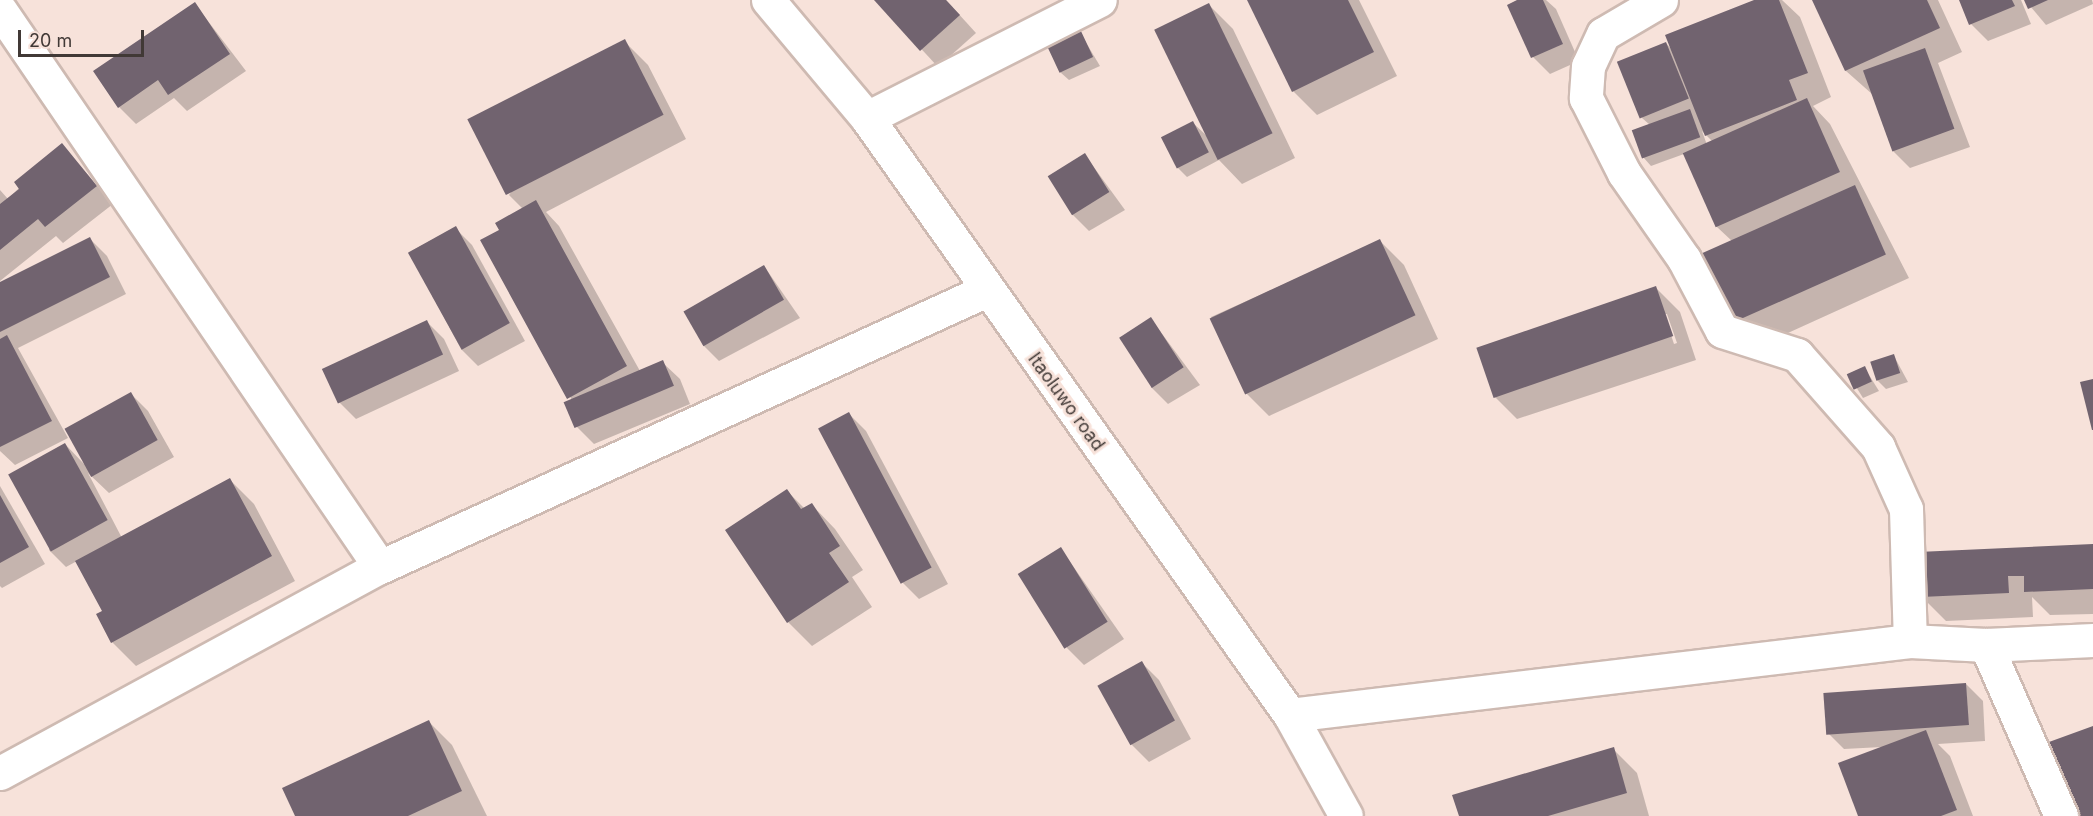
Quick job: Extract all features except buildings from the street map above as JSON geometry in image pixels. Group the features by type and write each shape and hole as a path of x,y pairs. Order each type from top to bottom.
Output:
{"street":[{"name":"Itaoluwo road","path":"768,0 867,118 1290,715 1346,816"},
{"path":"867,118 1100,0"},
{"path":"1661,0 1603,34 1588,66 1586,98 1624,173 1684,259 1722,331 1797,355 1878,447 1906,509 1910,641"},
{"path":"0,10 380,567"},
{"path":"0,773 380,567 987,290"},
{"path":"1290,715 1910,641 1986,645 2093,640"},
{"path":"1986,645 2061,816"}]}
